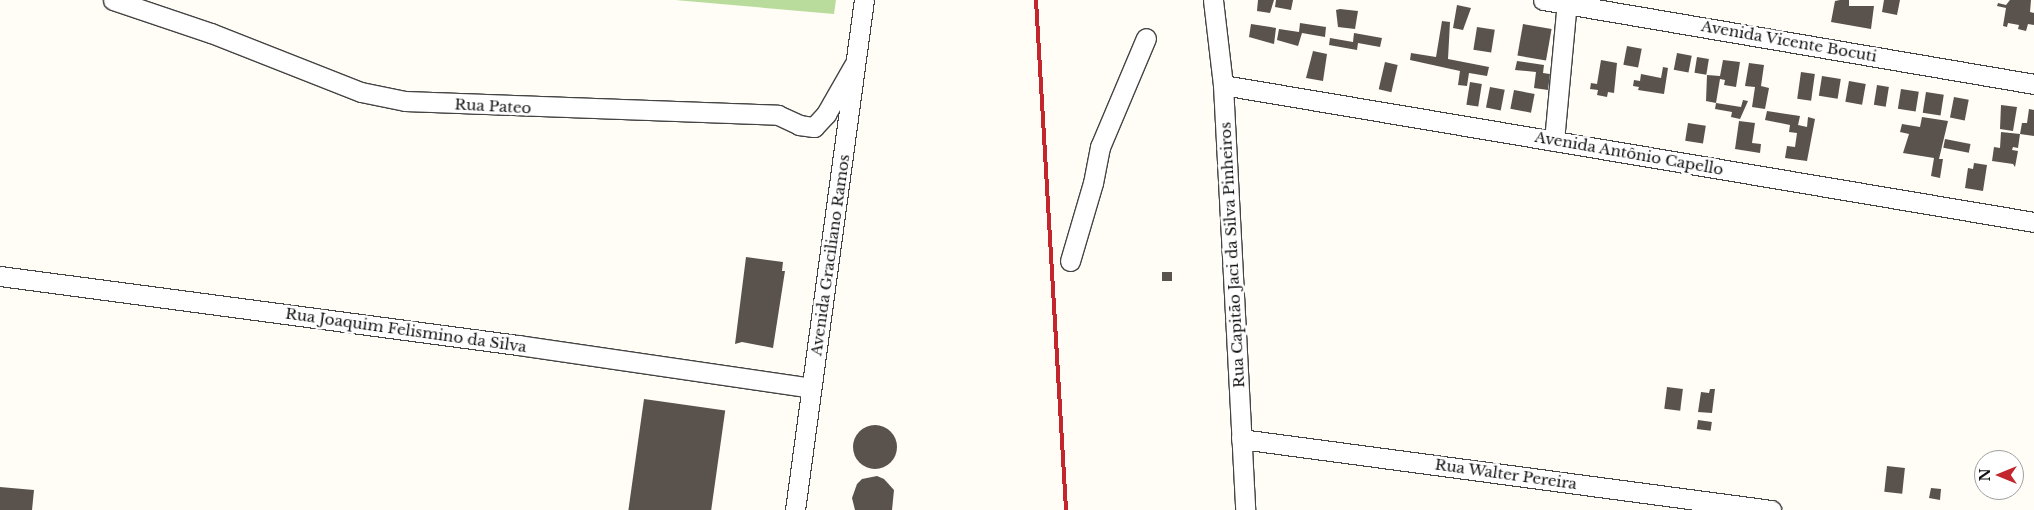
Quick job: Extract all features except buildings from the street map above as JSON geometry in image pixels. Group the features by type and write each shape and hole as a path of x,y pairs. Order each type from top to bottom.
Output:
{"street":[{"name":"Rua Pateo","path":"113,0 211,33 361,92 405,101 778,115 799,125 814,126 826,114 854,65"},
{"name":"Avenida Graciliano Ramos","path":"796,510 864,0"},
{"name":"Rua Capitão Jaci da Silva Pinheiros","path":"1212,0 1223,85 1245,510"},
{"name":"Avenida Vicente Bocuti","path":"1543,0 1567,2 2034,84"},
{"path":"1554,141 1567,2"},
{"path":"1070,260 1093,183 1100,147 1146,38"},
{"name":"Avenida Antônio Capello","path":"1223,85 2034,222"},
{"name":"Rua Joaquim Felismino da Silva","path":"0,276 518,345 811,388"},
{"name":"Rua Walter Pereira","path":"1241,439 1771,510"}],"green space":[{"path":"675,0 836,0 834,14"}],"railway":[{"path":"1036,0 1066,510"}]}
